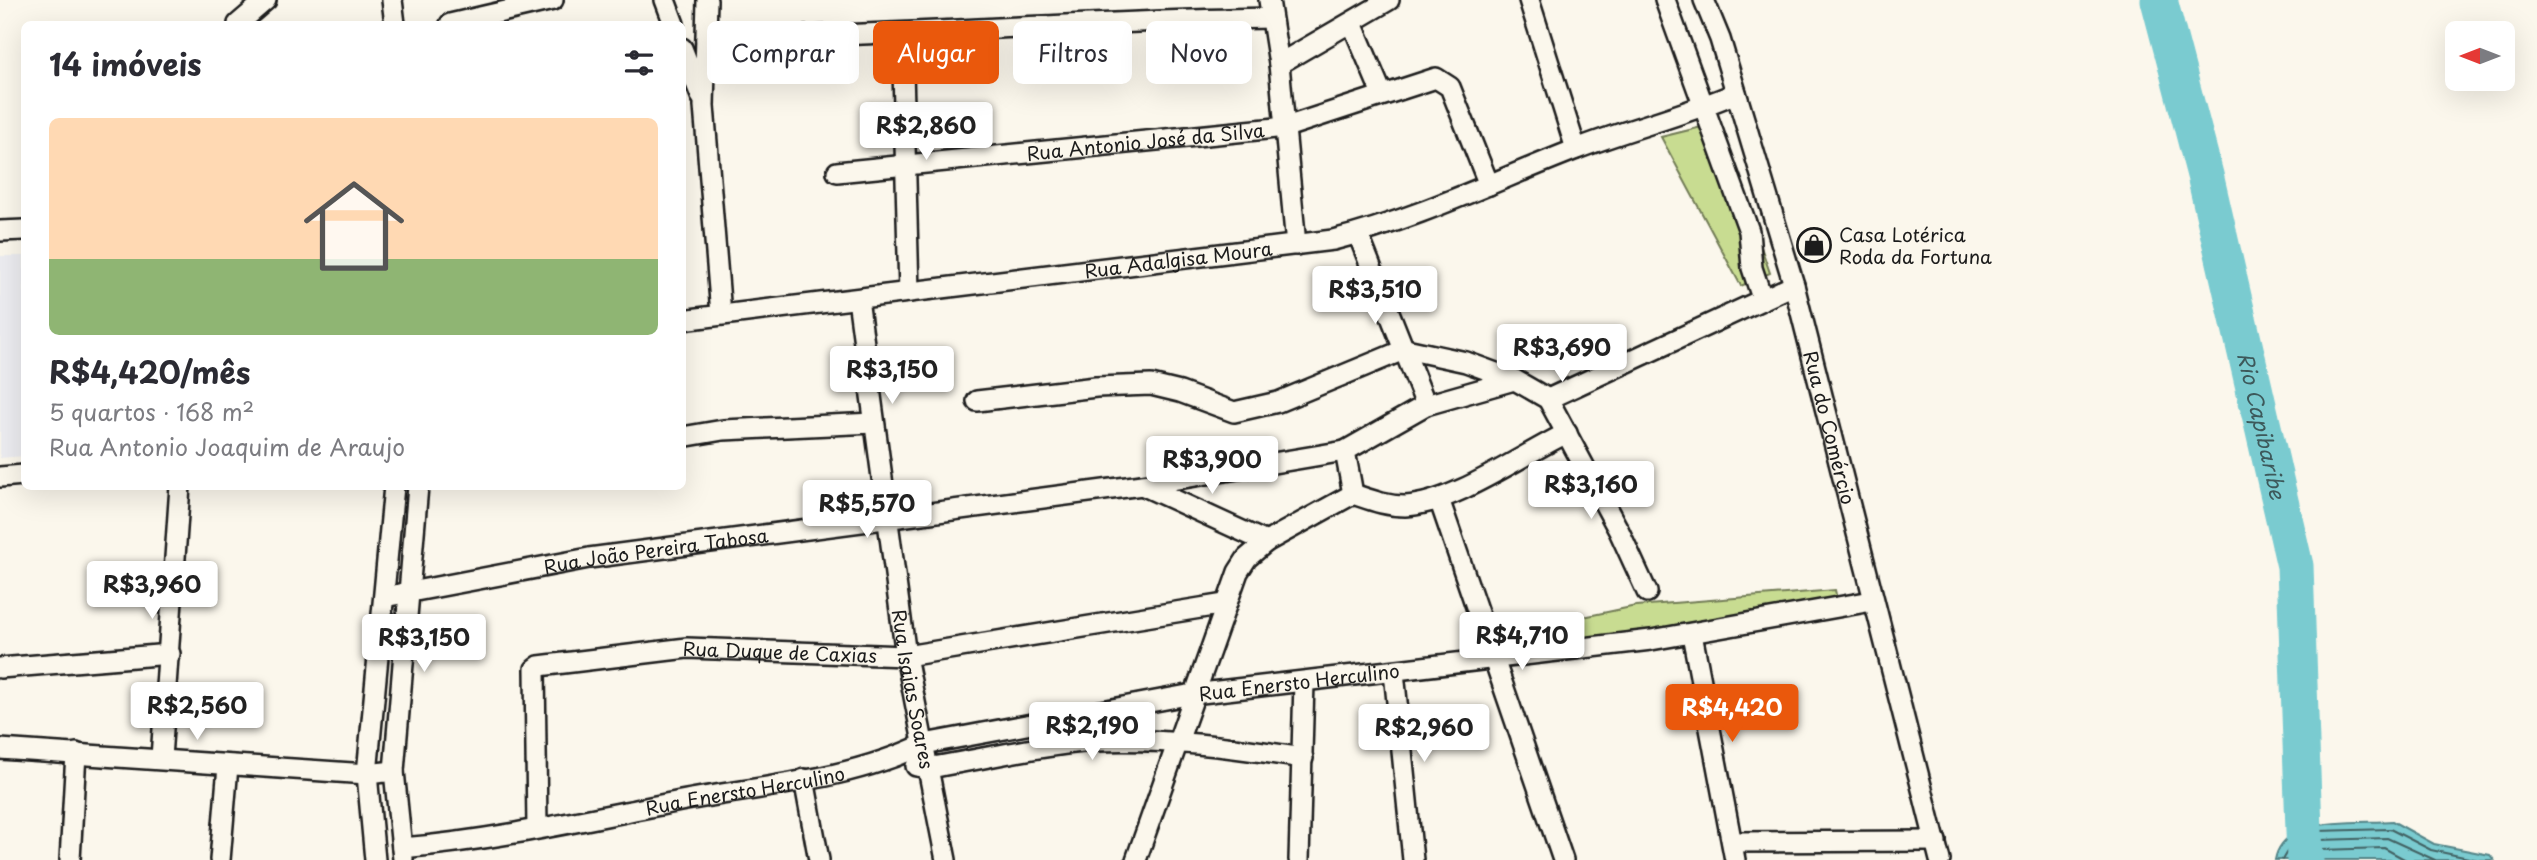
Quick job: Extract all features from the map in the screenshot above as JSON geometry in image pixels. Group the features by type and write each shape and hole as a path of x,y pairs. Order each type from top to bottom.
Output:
{"street":[{"path":"242,21 266,0"},
{"path":"392,0 395,21"},
{"path":"477,21 522,16 554,0"},
{"path":"664,0 673,21"},
{"path":"707,0 704,106 722,314"},
{"path":"1160,0 1165,20"},
{"path":"1279,64 1389,0"},
{"path":"1530,0 1576,149"},
{"path":"1665,0 1749,231 1752,268 1762,298"},
{"name":"Rua do Comércio","path":"1704,0 1736,93 1794,285 1872,601 1938,850"},
{"path":"999,28 1165,20 1270,9 1286,127 1296,245"},
{"path":"1352,23 1382,93"},
{"path":"706,39 873,34"},
{"path":"686,59 704,106"},
{"name":"Rua Antonio José da Silva","path":"837,173 1286,127 1382,93 1436,78 1450,87 1489,186"},
{"path":"904,84 909,292"},
{"name":"Rua Adalgisa Moura","path":"686,319 1296,245 1359,234 1489,186 1576,149 1703,107 1736,93"},
{"path":"1359,234 1426,405"},
{"path":"1548,399 1794,285"},
{"name":"Rua Isaias Soares","path":"859,299 906,656 946,860"},
{"path":"977,401 1134,385 1166,387 1234,412 1278,402 1406,349 1466,362 1515,380 1548,399 1647,592"},
{"path":"1353,494 1345,451 1426,405 1515,380"},
{"path":"686,437 789,426 874,423"},
{"path":"1136,860 1225,604 1248,558 1266,542 1353,494 1392,505 1408,506 1439,499 1567,433"},
{"name":"Rua João Pereira Tabosa","path":"384,597 589,558 1142,485 1345,451"},
{"path":"0,477 21,475"},
{"path":"1142,485 1266,542"},
{"path":"161,758 180,490"},
{"path":"375,860 367,775 394,490"},
{"path":"403,854 394,771 418,490"},
{"path":"1439,499 1496,657 1563,860"},
{"name":"Rua Enersto Herculino","path":"403,854 804,779 892,760 924,744 1193,694 1692,634 1872,601"},
{"name":"Rua Duque de Caxias","path":"537,828 533,681 535,669 539,666 687,648 906,656 1225,604"},
{"path":"1692,634 1733,851 1938,850"},
{"path":"0,668 170,654"},
{"path":"1394,671 1413,860"},
{"path":"1299,860 1304,682"},
{"path":"892,760 928,768 1017,751 1095,741 1177,741 1303,758"},
{"path":"0,749 161,758 228,766 367,775 394,771"},
{"path":"70,860 76,754"},
{"path":"220,860 228,766"},
{"path":"804,779 819,860"}],"shaded area":[{"path":"0,256 21,256 21,456 0,458"}],"green space":[{"path":"1718,123 1770,273 1741,286 1661,137"},
{"path":"1835,590 1840,613 1518,666 1502,634 1636,606"}],"water":[{"path":"2392,821 2434,844 2490,855 2494,860 2275,860 2281,845 2292,835 2307,828 2324,824"}],"waterway":[{"name":"Rio Capibaribe","path":"2159,0 2205,175 2295,566 2305,860"}],"place":[{"name":"Casa Lotérica Roda da Fortuna","path":"1814,245"}]}
